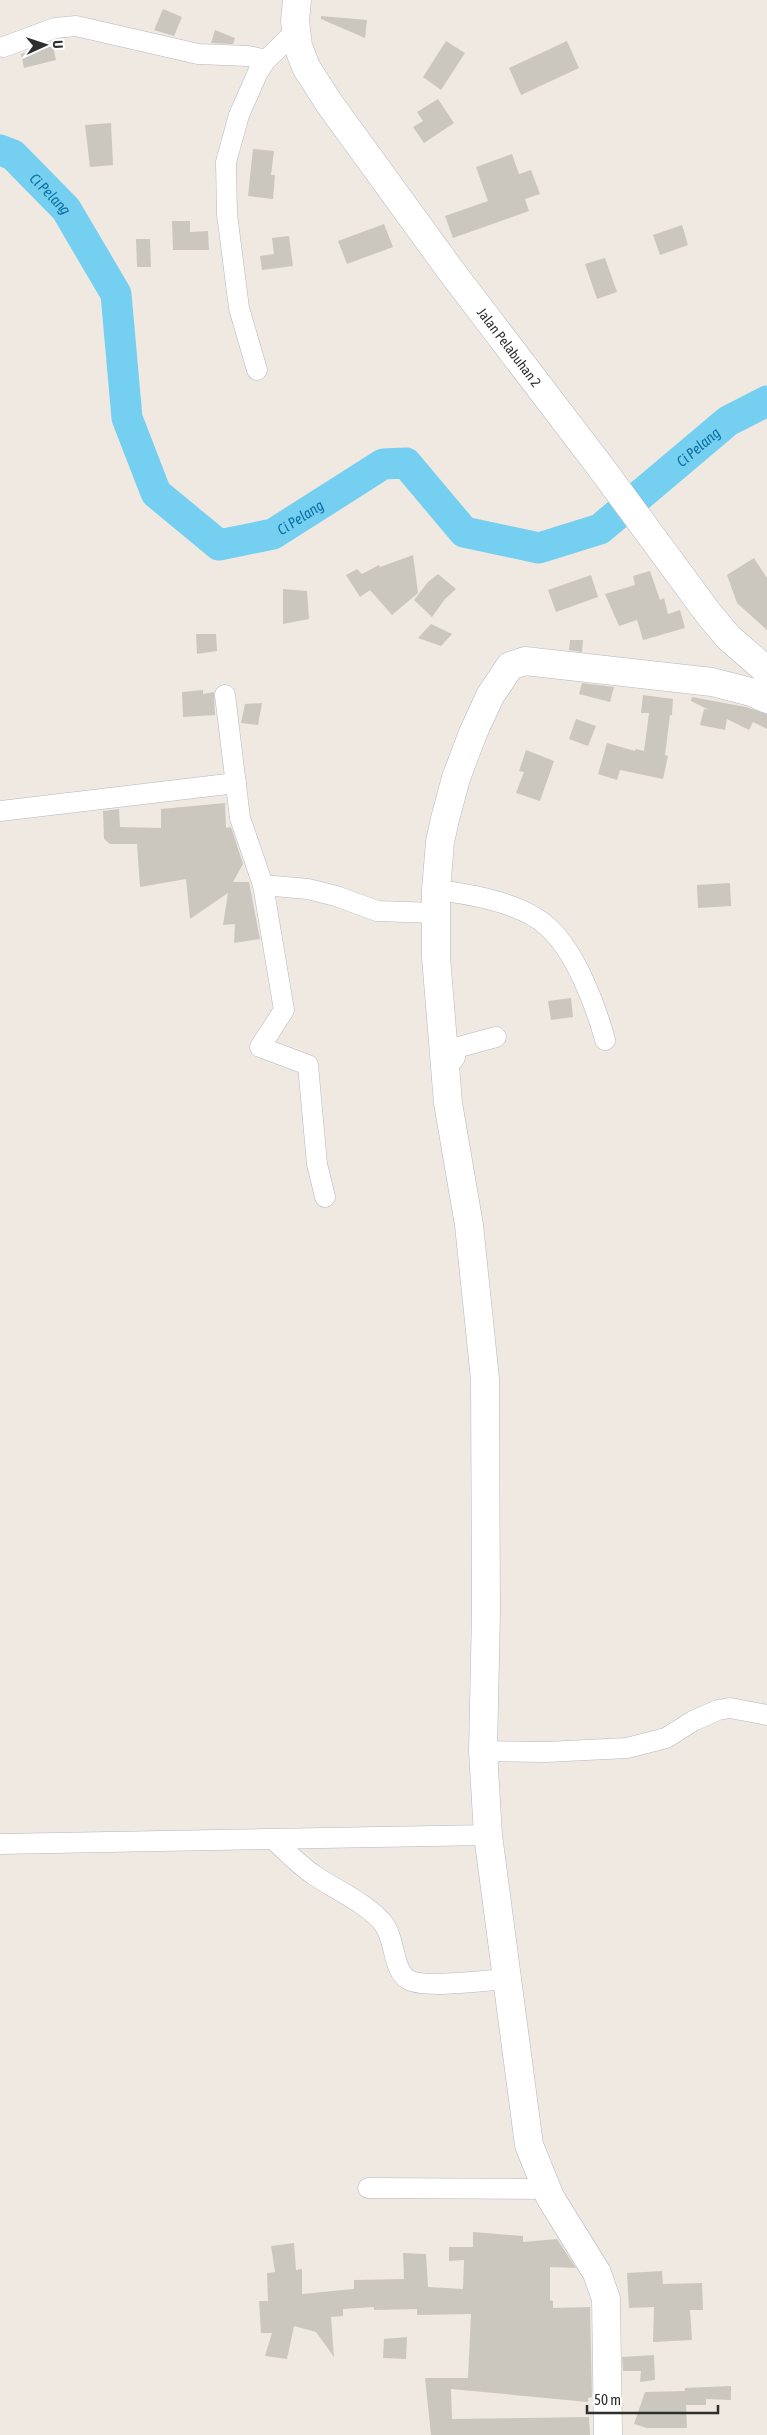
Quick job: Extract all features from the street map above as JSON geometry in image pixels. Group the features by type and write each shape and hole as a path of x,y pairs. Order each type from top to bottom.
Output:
{"street":[{"name":"Jalan Pelabuhan 2","path":"297,0 295,32 298,46 306,67 329,103 456,278 728,637 767,671"},
{"path":"4,47 55,28 76,26 198,54 248,56 266,60"},
{"path":"257,370 239,308 225,186 226,162 239,115 258,72 266,60 295,32"},
{"path":"608,2435 606,2309 603,2286 546,2189 528,2144 488,1835 483,1751 486,1612 485,1379 469,1225 448,1103 436,957 436,901 440,842 456,778 473,733 490,696 514,663 525,661 705,681 751,692 767,700"},
{"path":"226,695 240,818 262,885 284,1010 260,1047 308,1065 317,1164 325,1197"},
{"path":"0,811 236,784"},
{"path":"262,885 308,889 336,896 377,911 436,901 462,893 530,914 549,927 570,956 598,1014 605,1040"},
{"path":"445,1066 454,1061 457,1056 456,1049 459,1047 496,1037"},
{"path":"483,1751 627,1748 666,1738 693,1721 718,1710 730,1708 767,1714"},
{"path":"0,1844 488,1835"},
{"path":"274,1840 313,1874 382,1922 394,1945 398,1966 408,1980 425,1984 508,1979"},
{"path":"368,2188 546,2189"}],"building":[{"path":"163,9 182,17 174,36 154,30"},
{"path":"321,16 367,20 365,38 321,19"},
{"path":"215,30 235,38 233,44 211,43"},
{"path":"446,41 465,53 441,90 423,77"},
{"path":"567,41 579,68 521,95 509,68"},
{"path":"53,46 56,60 24,68 21,54"},
{"path":"438,99 454,123 424,143 413,127 423,121 417,112"},
{"path":"111,123 113,165 90,167 85,125"},
{"path":"253,149 274,151 271,175 275,175 273,199 248,196"},
{"path":"512,154 519,174 531,170 540,194 525,199 529,211 453,238 445,216 488,201 476,167"},
{"path":"172,221 190,221 190,232 208,231 209,250 173,250"},
{"path":"384,224 393,247 347,264 338,241"},
{"path":"682,225 688,245 660,255 653,235"},
{"path":"289,236 293,266 262,270 260,256 274,254 272,238"},
{"path":"136,239 150,239 151,267 137,267"},
{"path":"605,258 617,292 597,299 585,264"},
{"path":"413,555 418,593 392,615 370,590 360,597 346,575 357,569 362,574 379,565 380,567"},
{"path":"754,558 767,578 767,630 737,603 727,575"},
{"path":"650,571 660,600 664,598 668,614 680,610 685,628 643,640 637,620 619,626 605,594 635,585 633,576"},
{"path":"438,574 456,589 445,599 432,617 414,600 428,582"},
{"path":"591,575 598,597 556,612 548,590"},
{"path":"283,589 307,591 309,619 283,624"},
{"path":"431,624 452,634 441,646 418,638"},
{"path":"196,634 216,634 217,651 197,654"},
{"path":"570,640 583,640 582,652 569,650"},
{"path":"582,683 614,687 610,702 579,694"},
{"path":"203,690 203,694 214,692 215,715 183,717 182,692"},
{"path":"643,695 673,699 665,755 668,756 663,779 620,770 617,780 598,774 607,743 635,751 636,749 644,751 649,713 641,713"},
{"path":"692,697 746,707 767,714 767,729 753,722 749,730 727,719 725,730 700,725 704,709 709,710 691,701"},
{"path":"262,703 258,725 241,723 245,704"},
{"path":"576,719 596,726 588,746 569,739"},
{"path":"526,750 554,761 540,801 516,793 524,772 519,771"},
{"path":"225,803 226,828 231,827 243,864 233,882 249,882 260,939 234,943 235,924 223,925 228,893 190,919 186,879 140,887 137,844 110,844 104,839 103,811 119,809 120,827 161,828 161,809"},
{"path":"730,883 731,906 698,908 697,885"},
{"path":"571,998 573,1017 551,1020 548,1001"},
{"path":"473,2232 523,2236 523,2242 557,2239 576,2268 550,2267 550,2300 553,2301 553,2308 590,2307 592,2397 588,2398 588,2402 451,2389 452,2419 589,2417 590,2435 431,2435 425,2378 468,2378 471,2314 417,2315 417,2309 374,2310 374,2307 343,2309 343,2316 331,2317 334,2357 316,2332 294,2326 287,2359 265,2356 272,2333 261,2333 259,2301 268,2301 267,2273 275,2272 271,2246 294,2243 296,2270 302,2269 302,2294 354,2289 354,2280 404,2279 403,2253 426,2254 428,2287 463,2289 464,2260 449,2261 449,2247 473,2247"},
{"path":"662,2271 663,2284 702,2283 703,2310 690,2310 692,2340 653,2342 654,2307 629,2308 627,2273"},
{"path":"407,2337 406,2359 383,2358 384,2339"},
{"path":"654,2355 655,2380 640,2382 641,2371 623,2371 622,2357"},
{"path":"731,2386 731,2400 706,2399 706,2405 686,2405 687,2428 647,2428 634,2424 645,2392 685,2391 685,2388"}],"waterway":[{"name":"Ci Pelang","path":"0,150 13,155 66,209 116,294 127,418 156,493 219,545 273,534 383,464 406,463 464,532 539,548 600,529 728,421 767,401"}]}
